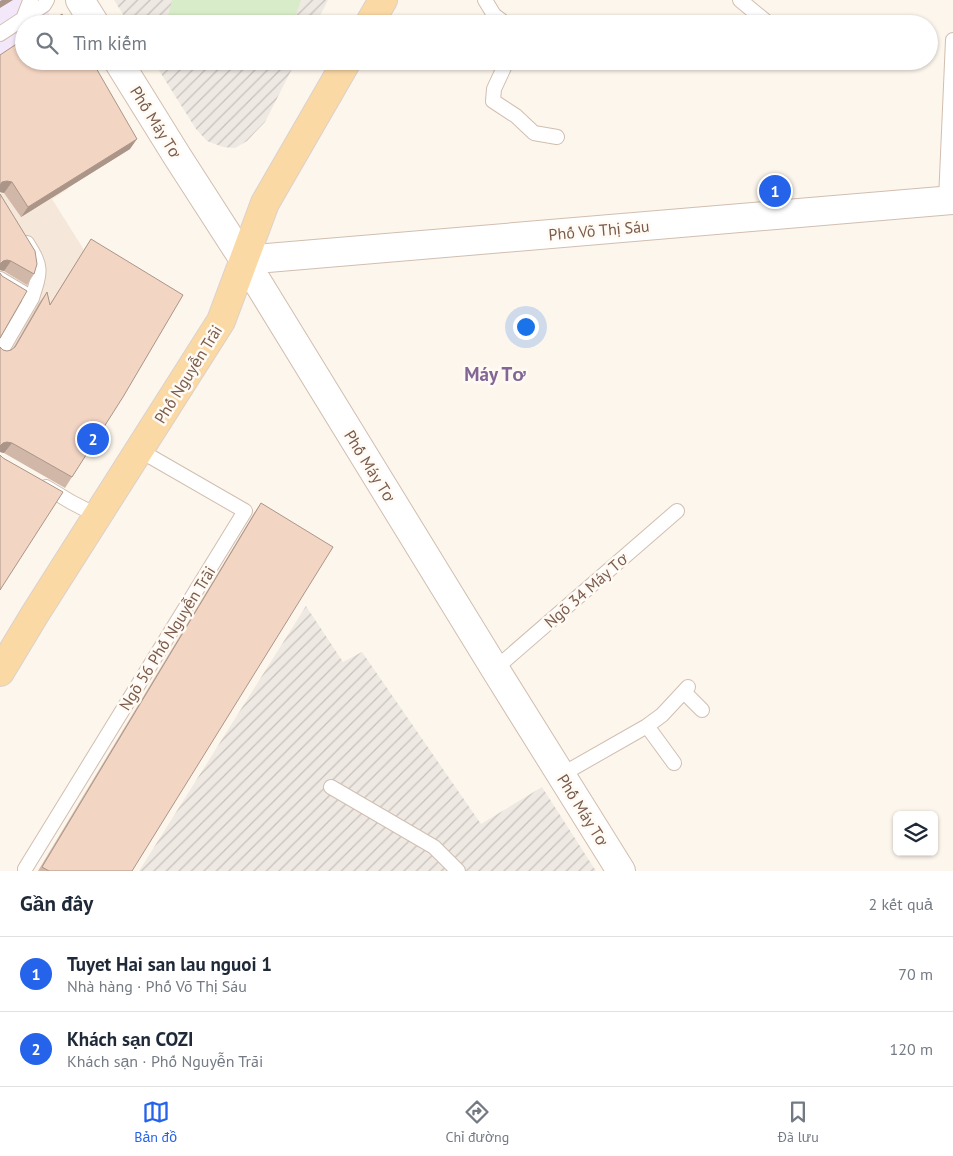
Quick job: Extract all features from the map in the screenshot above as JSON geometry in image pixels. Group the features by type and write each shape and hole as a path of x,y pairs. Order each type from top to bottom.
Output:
{"main road":[{"path":"374,15 383,0"},
{"name":"Phố Nguyễn Trãi","path":"0,672 221,320 265,203 342,70"}],"street":[{"path":"80,0 89,15"},
{"name":"Phố Máy Tơ","path":"124,70 244,260 621,871"},
{"name":"Phố Võ Thị Sáu","path":"244,260 950,200"}],"lane":[{"path":"25,15 31,0"},
{"path":"29,15 44,5 47,0"},
{"path":"485,0 494,15"},
{"path":"740,0 759,15"},
{"path":"0,34 15,24"},
{"path":"950,200 953,40"},
{"path":"504,70 494,89 493,102 516,116 534,133 558,137"},
{"path":"0,353 32,298 39,276 37,259 21,234"},
{"path":"0,279 32,298"},
{"name":"Ngõ 56 Phố Nguyễn Trãi","path":"25,869 244,511 139,450"},
{"path":"34,480 98,516"},
{"name":"Ngõ 34 Máy Tơ","path":"495,669 678,511"},
{"path":"561,775 647,726 662,715 686,689 702,710"},
{"path":"647,726 674,763"},
{"path":"331,787 434,847 458,871"}],"shaded area":[{"path":"0,0 41,0 50,15 15,15 15,51 0,60"},
{"path":"114,0 328,0 320,15 123,15"},
{"path":"159,70 291,70 265,122 247,141 235,148 223,147 207,141 196,129"},
{"path":"0,71 68,189 52,199 84,250 0,385"},
{"path":"306,606 343,662 362,652 481,824 542,787 596,871 139,871"}],"green space":[{"path":"172,0 301,0 296,15 168,15"}],"building":[{"path":"15,45 15,70 97,70 137,139 28,207 12,182 2,182 0,185 0,55"},
{"path":"0,194 35,251 37,264 34,274 11,261 3,261 0,264"},
{"path":"91,239 183,295 123,397 72,477 12,443 3,443 0,446 0,347 7,351 15,347 47,292 50,305"},
{"path":"0,273 27,291 0,338"},
{"path":"0,455 63,492 0,590"},
{"path":"261,503 333,547 132,871 49,871 42,867"}],"place":[{"name":"Tuyet Hai san lau nguoi 1","path":"775,191"},
{"name":"Khách sạn COZI","path":"93,439"}],"district":[{"name":"Máy Tơ","path":"495,374"}]}
